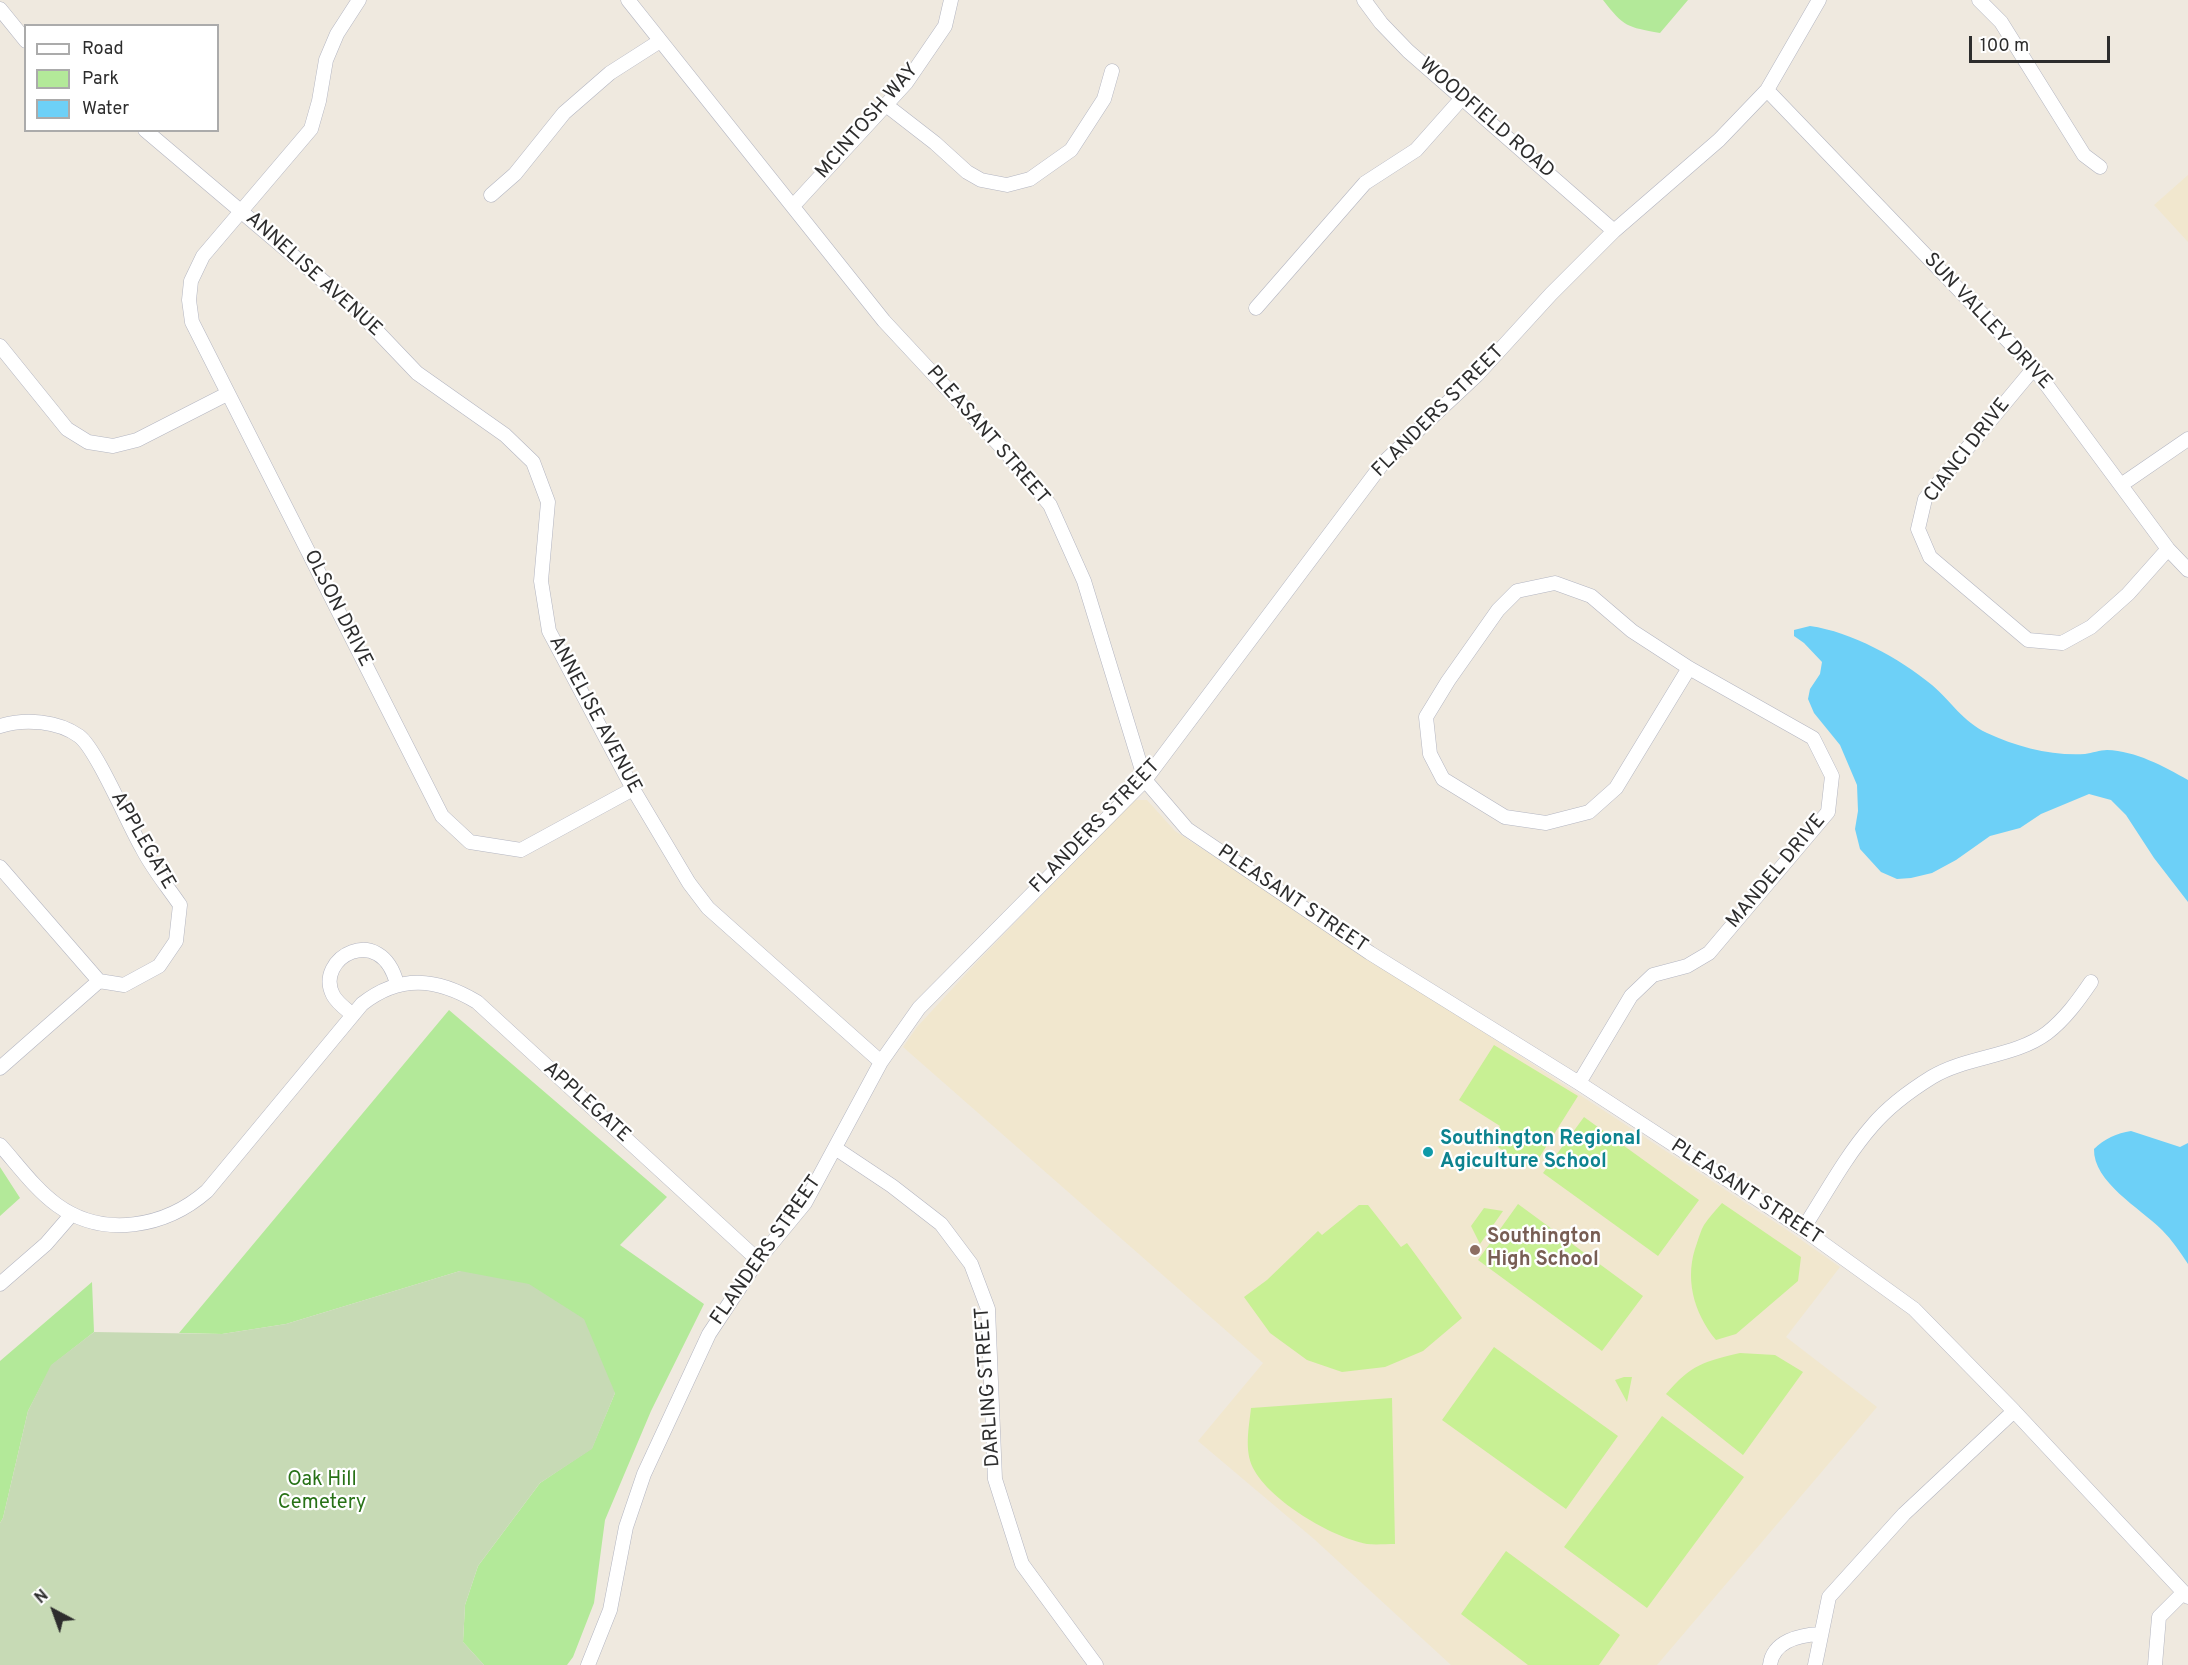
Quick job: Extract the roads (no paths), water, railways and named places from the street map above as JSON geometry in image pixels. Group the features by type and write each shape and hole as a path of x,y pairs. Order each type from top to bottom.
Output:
{"street":[{"name":"OLSON DRIVE","path":"359,0 337,34 326,60 319,102 311,129 203,256 191,281 189,300 192,322 442,816 470,842 521,850 633,789"},
{"name":"PLEASANT STREET","path":"628,0 884,321 1004,450 1050,505 1084,580 1145,780 1187,829 1370,954 1579,1083 1803,1229 1914,1309 2014,1411 2186,1595"},
{"name":"MCINTOSH WAY","path":"793,206 906,83 945,26 951,0"},
{"name":"WOODFIELD ROAD","path":"1364,0 1395,38 1614,231"},
{"name":"FLANDERS STREET","path":"588,1665 610,1610 626,1527 644,1474 709,1334 758,1260 805,1203 881,1062 919,1008 1145,780 1383,463 1478,375 1551,294 1614,231 1719,140 1767,90 1819,0"},
{"path":"1979,0 2001,22 2084,155 2100,167"},
{"path":"0,9 24,39"},
{"path":"491,195 515,174 564,113 610,73 660,41"},
{"path":"886,105 967,172 981,180 1007,185 1030,179 1071,150 1104,99 1112,71"},
{"name":"SUN VALLEY DRIVE","path":"1767,90 2034,368 2168,549 2188,570"},
{"path":"1256,308 1365,183 1416,150 1462,98"},
{"name":"ANNELISE AVENUE","path":"147,132 355,308 417,373 505,435 533,462 548,502 542,581 549,631 633,789 689,883 708,908 881,1062"},
{"path":"0,346 68,429 88,442 113,446 137,440 228,394"},
{"name":"CIANCI DRIVE","path":"2034,368 1925,499 1918,529 1930,556 2028,640 2062,644 2091,627 2128,594 2168,549"},
{"path":"2121,485 2188,439"},
{"name":"MANDEL DRIVE","path":"1579,1083 1631,996 1653,975 1687,966 1709,953 1828,812 1832,776 1813,738 1689,668 1632,631 1591,596 1555,582 1517,591 1498,610 1448,681 1426,717 1430,754 1443,779 1505,817 1546,823 1589,812 1616,788 1689,668"},
{"name":"APPLEGATE","path":"0,726 10,722 59,725 81,737 96,759 143,850 180,905 176,941 159,966 124,985 99,981"},
{"path":"0,867 99,981 0,1068"},
{"path":"353,1015 340,1004 330,986 332,972 337,962 346,954 364,950 380,955 390,966 397,984"},
{"path":"1803,1229 1872,1126 1892,1107 1934,1076 1959,1064 2020,1046 2045,1035 2076,1005 2091,982"},
{"name":"APPLEGATE","path":"0,1145 42,1192 72,1214 100,1223 131,1225 157,1221 182,1210 219,1178 353,1015 373,996 397,984 433,983 455,990 477,1002 758,1260"},
{"name":"DARLING STREET","path":"835,1148 892,1186 941,1224 971,1264 988,1309 995,1479 1022,1564 1096,1665"},
{"path":"0,1284 46,1244 72,1214"},
{"path":"1815,1665 1829,1597 1904,1514 2014,1411"},
{"path":"2155,1665 2159,1617 2186,1595"},
{"path":"1770,1665 1776,1652 1787,1642 1803,1635 1820,1634"}],"water":[{"path":"1810,626 1858,640 1890,656 1932,685 1971,723 1998,738 2035,750 2060,754 2085,754 2102,750 2128,753 2188,780 2188,902 2154,858 2126,815 2111,800 2089,794 2041,814 2020,828 1990,836 1956,860 1932,873 1897,879 1881,872 1860,849 1855,829 1858,811 1857,785 1840,745 1814,713 1808,699 1810,689 1820,674 1822,662 1794,636 1794,630"},
{"path":"2131,1131 2180,1147 2188,1143 2188,1264 2162,1230 2109,1183 2096,1161 2094,1149 2098,1145 2111,1137"}],"place":[{"name":"Southington Regional Agiculture School","path":"1428,1152"},
{"name":"Southington High School","path":"1475,1250"}],"park label":[{"name":"Oak Hill Cemetery","path":"322,1492"}]}
